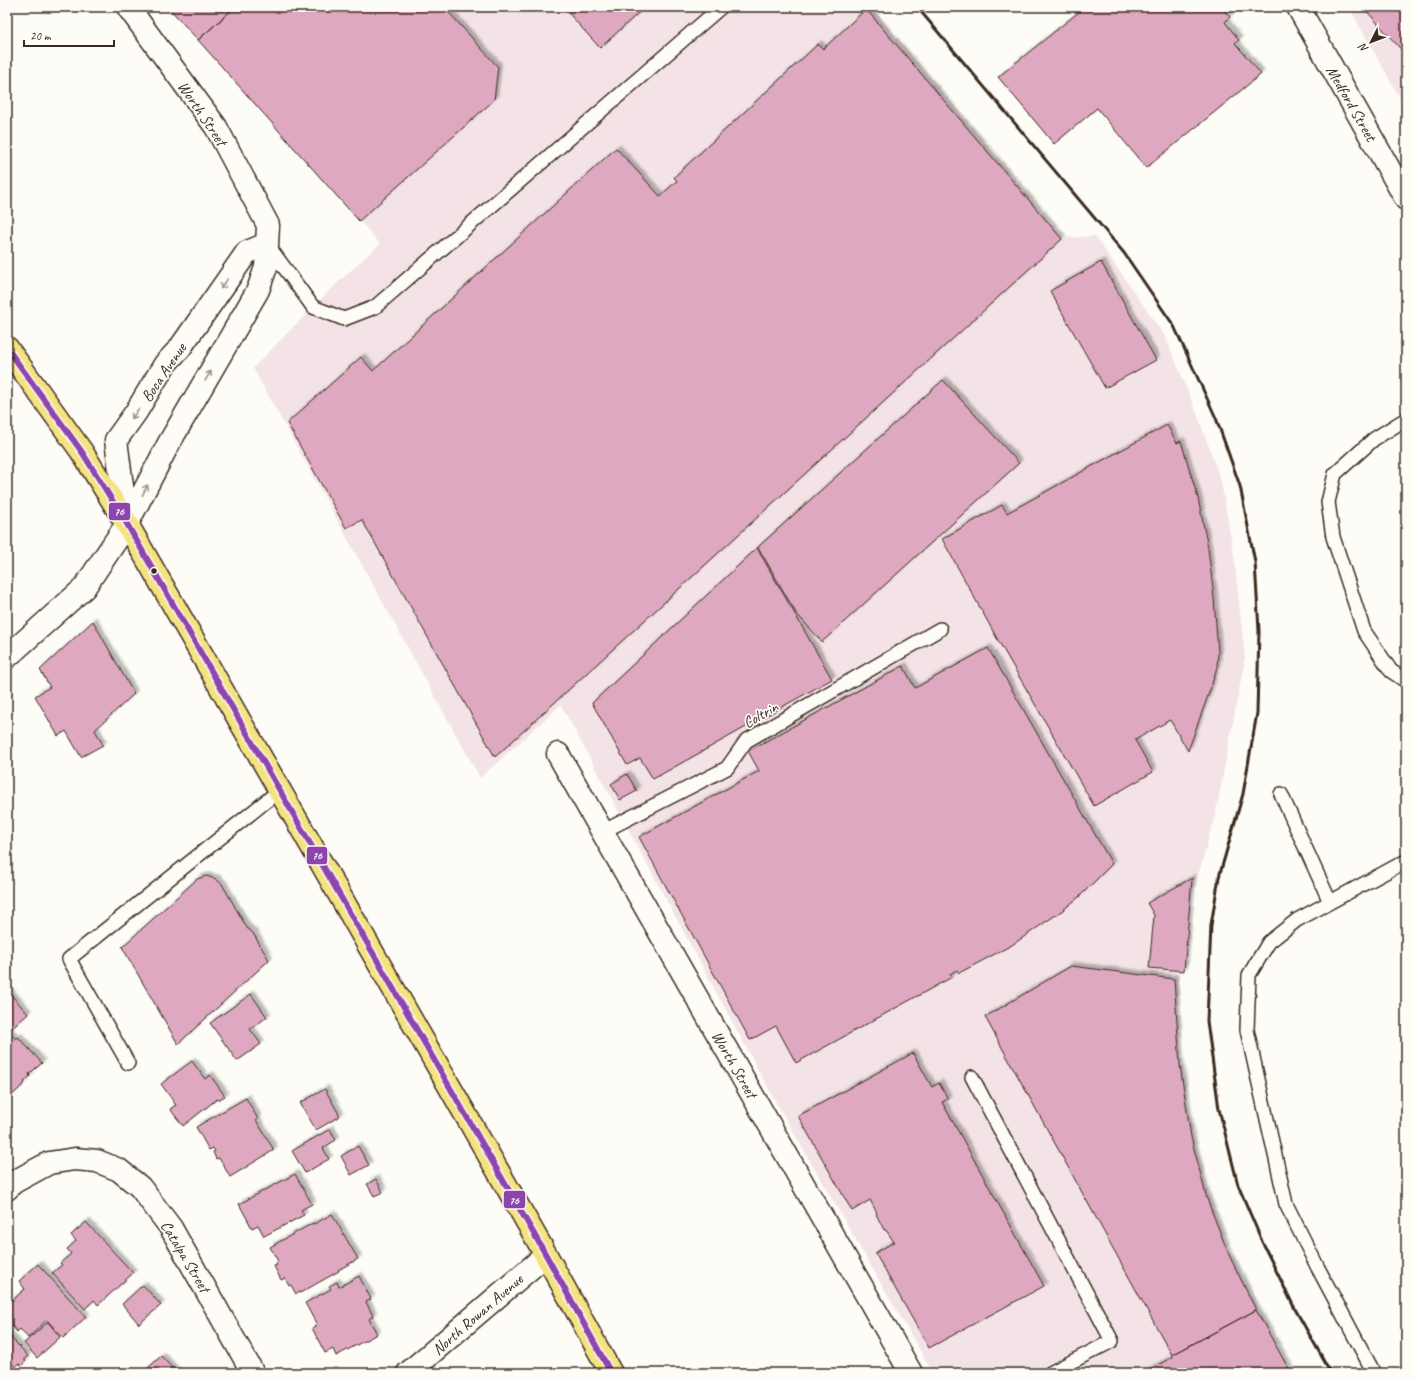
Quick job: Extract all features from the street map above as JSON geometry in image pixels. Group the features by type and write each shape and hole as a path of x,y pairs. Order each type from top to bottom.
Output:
{"main road":[{"path":"7,348 82,452 127,524 546,1255 611,1373"}],"street":[{"name":"Worth Street","path":"128,7 216,127 268,235"},
{"name":"Medford Street","path":"1298,7 1406,199"},
{"path":"7,657 84,588 127,524 169,443 258,290 266,267 268,235"},
{"name":"Boca Avenue","path":"127,524 116,440 136,412 165,364 180,348 247,252 268,235"},
{"name":"Worth Street","path":"558,754 911,1373"},
{"name":"Catalpa Street","path":"7,1189 14,1182 49,1163 75,1159 96,1161 119,1170 140,1187 171,1228 253,1373"},
{"name":"North Rowan Avenue","path":"408,1373 546,1255"}],"lane":[{"path":"268,235 313,307 344,319 375,307 721,7"},
{"path":"1406,419 1374,439 1335,474 1328,502 1333,537 1364,631 1391,671 1406,681"},
{"name":"Coltrin","path":"602,832 726,768 746,741 940,629"},
{"path":"128,1063 69,960 280,790"},
{"path":"1280,794 1330,902"},
{"path":"1374,1373 1286,1204 1247,1030 1248,975 1269,942 1297,920 1406,861"},
{"path":"972,1077 1112,1341 1050,1373"}],"shaded area":[{"path":"169,7 872,7 1063,238 1095,236 1166,338 1198,416 1221,481 1234,556 1245,658 1216,812 1184,926 1178,989 1182,1064 1193,1133 1210,1198 1229,1250 1269,1331 1292,1373 933,1373 774,1099 561,705 480,778 253,368 334,286 380,244"},
{"path":"1349,7 1406,7 1406,109"}],"building":[{"path":"168,7 235,7 198,40"},
{"path":"235,7 444,7 498,67 494,100 359,221 198,40"},
{"path":"563,7 645,7 600,48"},
{"path":"1085,7 1221,7 1230,17 1225,22 1239,40 1235,43 1261,74 1146,168 1097,108 1054,144 998,77"},
{"path":"1363,7 1406,7 1406,55"},
{"path":"866,9 1062,239 495,757 362,520 346,528 287,423 361,357 373,371 616,148 660,196 677,181 674,177 818,44 823,49"},
{"path":"1101,262 1156,360 1105,388 1050,291"},
{"path":"943,380 1019,463 822,642 796,613 758,547"},
{"path":"1167,425 1177,443 1181,441 1198,498 1208,548 1214,598 1218,652 1217,667 1188,751 1170,720 1135,740 1153,772 1094,806 999,642 942,539 1002,505 1007,513"},
{"path":"757,548 832,679 653,779 640,758 627,765 592,703"},
{"path":"93,621 134,694 95,730 103,745 81,757 66,731 58,736 35,696 50,687 40,670"},
{"path":"988,648 1112,864 1080,896 1063,910 1012,945 959,973 957,970 950,974 952,977 796,1063 776,1026 750,1040 639,837 759,771 748,751 903,666 915,688"},
{"path":"627,774 637,791 620,800 611,784"},
{"path":"206,876 216,879 222,884 247,928 253,933 269,960 178,1044 122,947 197,879"},
{"path":"1192,878 1184,971 1149,968 1154,915 1147,903"},
{"path":"1071,966 1174,979 1180,1065 1191,1137 1207,1199 1229,1255 1256,1310 1172,1355 985,1017"},
{"path":"7,990 28,1014 10,1030 7,1026"},
{"path":"251,994 267,1017 250,1029 261,1044 237,1061 210,1023"},
{"path":"7,1030 16,1039 18,1037 42,1063 29,1074 30,1076 24,1082 25,1083 7,1100"},
{"path":"913,1053 932,1087 939,1083 948,1099 942,1102 1044,1286 929,1348 875,1253 894,1242 886,1230 884,1230 870,1200 852,1211 798,1116"},
{"path":"192,1061 205,1079 210,1075 225,1096 218,1100 217,1099 183,1126 170,1109 176,1105 161,1084"},
{"path":"325,1089 340,1116 316,1130 300,1103"},
{"path":"246,1098 258,1119 256,1120 274,1150 230,1177 219,1158 216,1159 213,1148 209,1150 196,1127"},
{"path":"330,1129 336,1140 323,1148 329,1159 305,1173 292,1151"},
{"path":"358,1146 369,1165 351,1175 341,1156"},
{"path":"295,1174 312,1204 301,1210 304,1215 264,1236 258,1225 252,1228 239,1204"},
{"path":"376,1179 383,1192 374,1196 367,1184"},
{"path":"332,1214 358,1259 296,1294 291,1285 289,1286 285,1278 281,1280 274,1266 277,1265 276,1263 278,1261 270,1247"},
{"path":"86,1222 133,1273 98,1305 94,1300 85,1309 52,1273 62,1265 60,1263 71,1254 67,1249 76,1241 71,1235"},
{"path":"38,1264 86,1317 63,1338 47,1320 28,1338 20,1329 17,1332 7,1320 7,1305 25,1289 19,1281"},
{"path":"359,1276 371,1299 366,1302 373,1316 369,1319 377,1334 336,1356 333,1349 325,1353 312,1328 317,1325 305,1303 331,1289 329,1286 337,1282 339,1287"},
{"path":"143,1285 161,1305 139,1324 122,1304"},
{"path":"1256,1310 1291,1373 1142,1373 1173,1357 1172,1355"},
{"path":"48,1322 60,1337 37,1358 24,1343"},
{"path":"7,1333 28,1356 24,1359 26,1361 21,1366 19,1364 15,1367 7,1358"},
{"path":"161,1356 177,1373 143,1373"}],"railway":[{"path":"917,7 1124,253 1174,326 1216,418 1240,486 1255,562 1259,631 1257,713 1243,794 1219,877 1211,925 1207,1021 1219,1109 1238,1185 1264,1246 1295,1309 1331,1373"}],"transit line":[{"name":"76","path":"7,348 82,452 127,524 546,1255 611,1373"}]}
